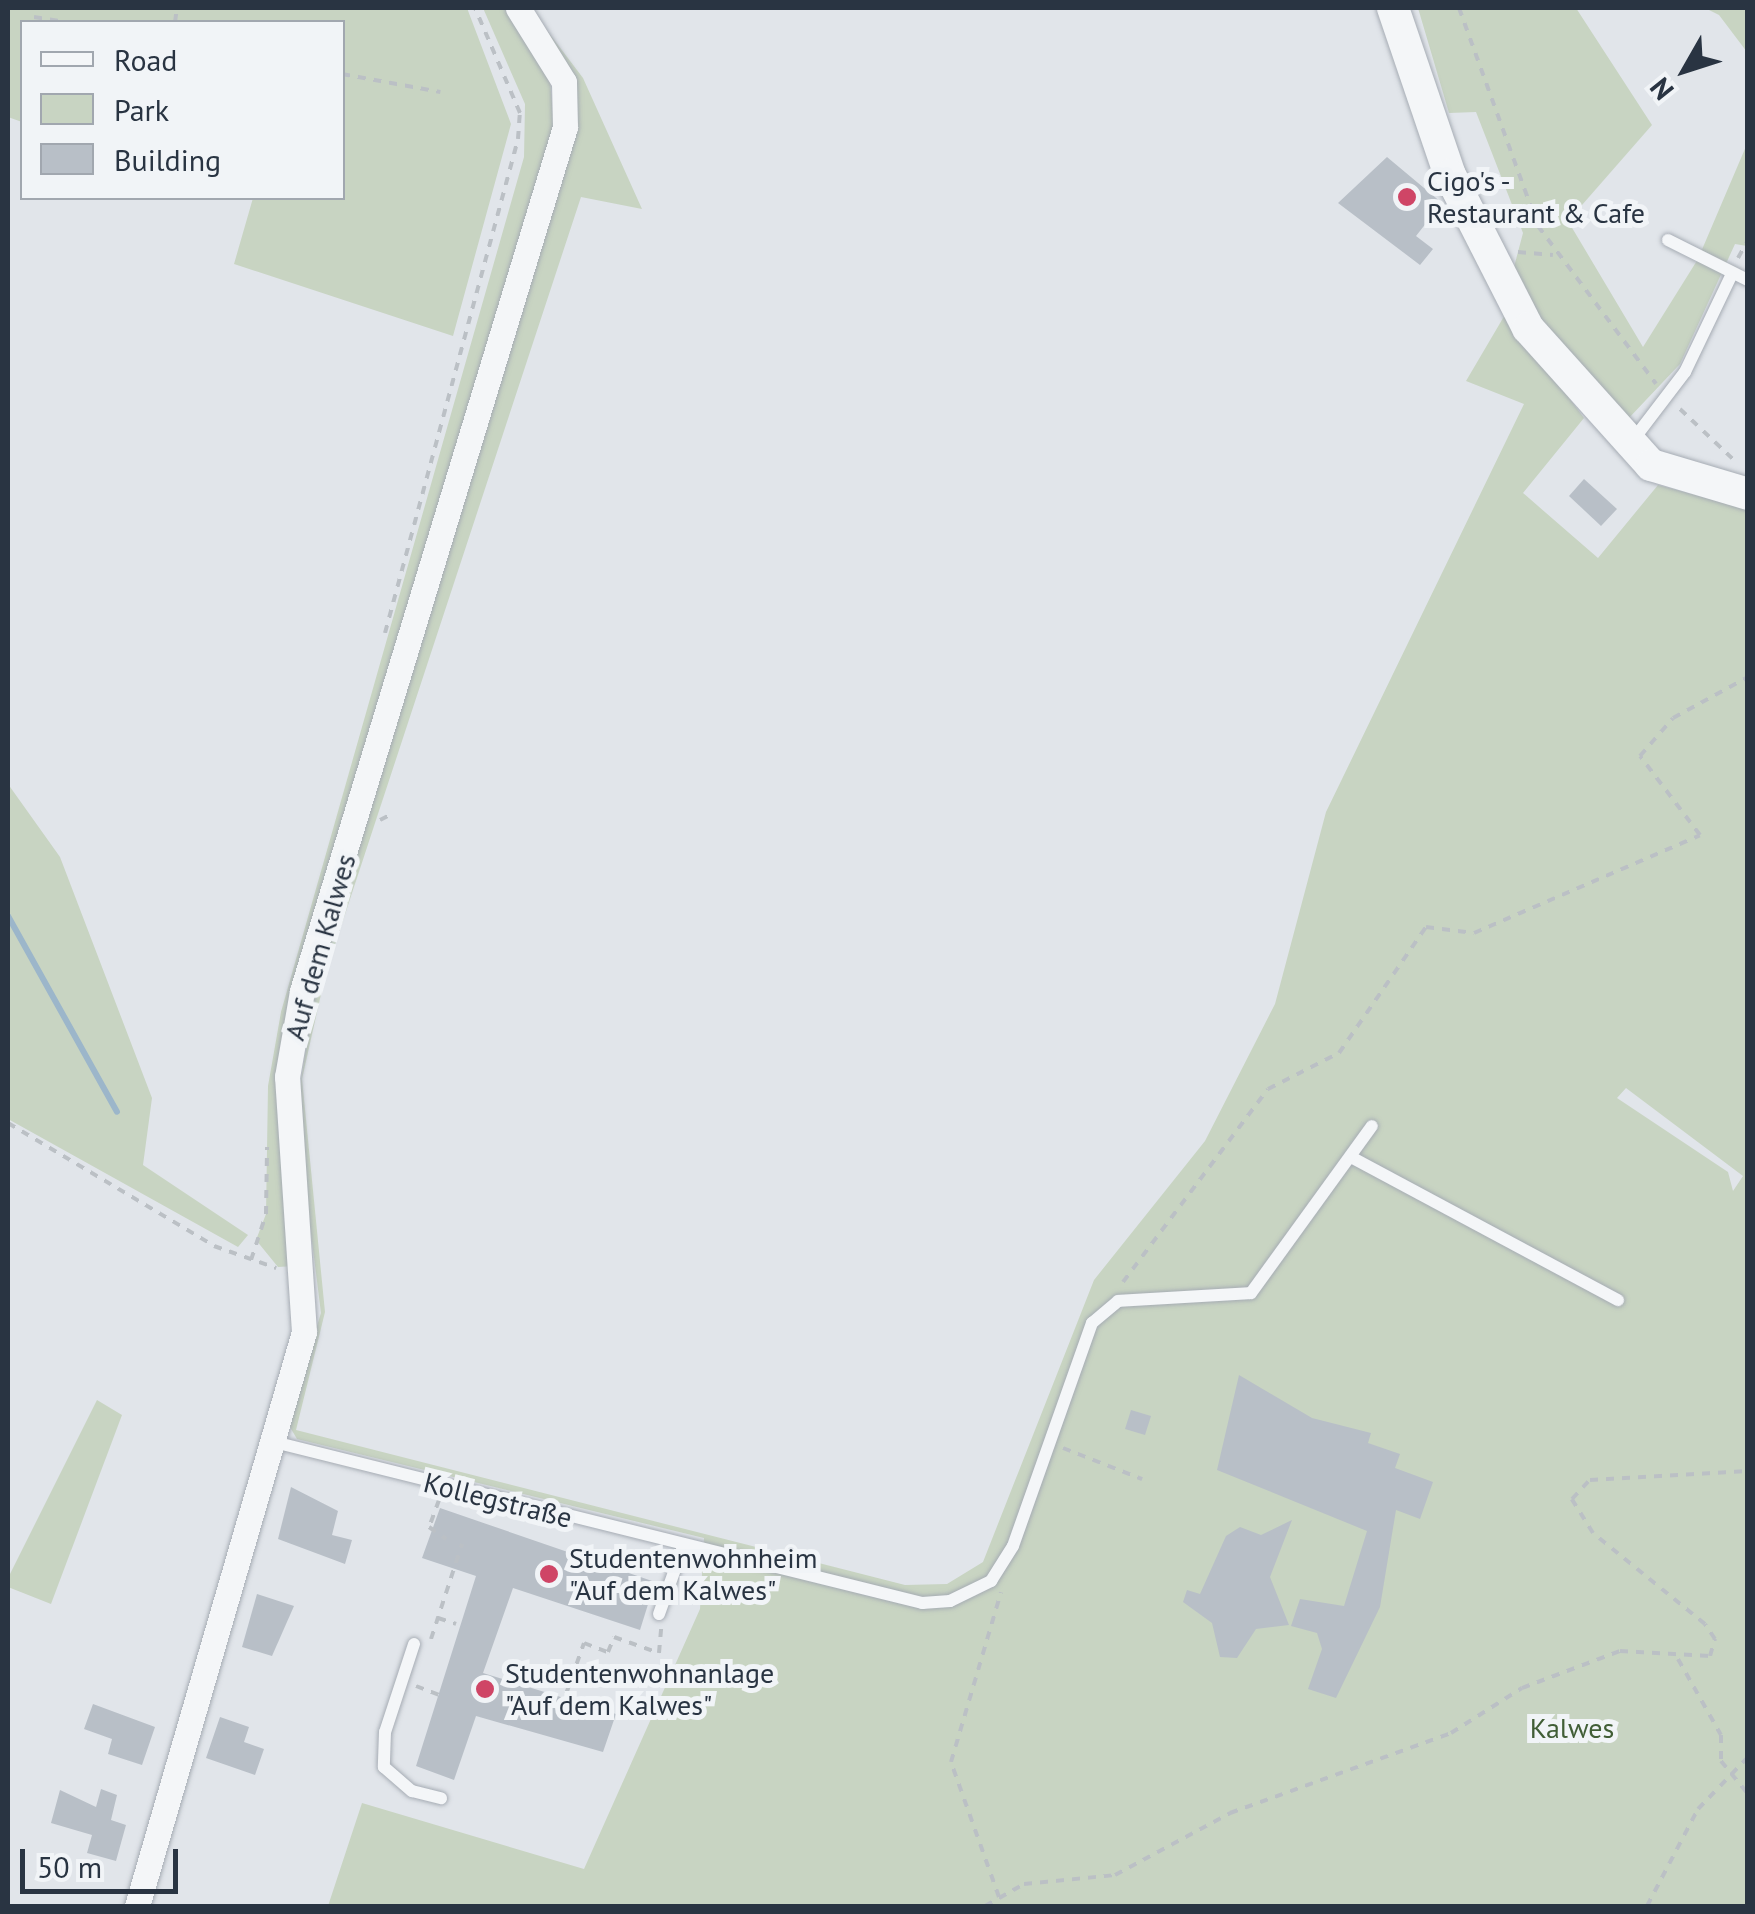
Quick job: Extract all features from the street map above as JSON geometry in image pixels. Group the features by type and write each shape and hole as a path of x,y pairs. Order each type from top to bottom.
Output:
{"street":[{"name":"Auf dem Kalwes","path":"137,1906 274,1442 307,1303 286,1077 302,990 565,127 564,82 518,8"},
{"path":"1392,8 1419,100 1502,286 1578,394 1651,465 1748,494"}],"lane":[{"path":"1668,240 1731,276 1748,280"},
{"path":"1628,446 1668,396 1731,276"},
{"path":"992,1580 1102,1312 1126,1301 1251,1293 1372,1126"},
{"path":"1351,1157 1618,1300"},
{"name":"Kollegstraße","path":"274,1442 922,1603 950,1602 992,1580"},
{"path":"660,1614 684,1544"},
{"path":"414,1644 385,1732 384,1767 412,1791 441,1798"}],"path":[{"path":"382,643 518,139 520,113 475,8"},
{"path":"1459,8 1554,255 1711,444 1748,466"},
{"path":"34,17 53,20"},
{"path":"345,75 440,92"},
{"path":"1738,258 1748,240"},
{"path":"1528,253 1554,255"},
{"path":"1102,1312 1268,1090 1339,1054 1426,928 1474,932 1656,862 1657,853 1700,836 1640,756 1673,718 1748,678"},
{"path":"8,1122 251,1260 266,1214 267,1144"},
{"path":"1050,1443 1142,1478"},
{"path":"985,1906 1024,1884 1115,1876 1230,1812 1451,1734 1522,1688 1620,1652 1678,1659 1710,1656 1715,1639 1593,1534 1576,1514 1576,1486 1748,1471"},
{"path":"442,1486 428,1527 446,1538"},
{"path":"428,1650 462,1544"},
{"path":"992,1580 1004,1596 951,1762 1000,1897"},
{"path":"566,1694 584,1643 608,1652 614,1637 659,1654 660,1614"},
{"path":"438,1618 456,1624"},
{"path":"1678,1659 1721,1735 1731,1780 1746,1792"},
{"path":"422,1668 416,1687 440,1695"},
{"path":"1647,1906 1698,1810 1748,1758"}],"green space":[{"path":"8,8 467,8 511,124 453,336 234,264 252,200 345,200 345,20 20,20 20,121 8,117"},
{"path":"483,8 506,8 549,71 555,135 293,990 294,1266 278,1267 256,1240 266,1214 268,1086 281,1012 524,157 525,104"},
{"name":"Kalwes","path":"530,8 583,78 642,209 581,197 326,972 302,1079 325,1312 296,1430 905,1585 947,1584 983,1562 1094,1280 1205,1141 1275,1004 1326,812 1524,404 1466,381 1506,313 1584,418 1523,493 1598,558 1658,485 1747,509 1747,1906 328,1906 362,1803 584,1869 700,1609 704,1538 297,1439 287,1422 321,1313 296,1114 317,975 573,131","holes":["1626,1088 1743,1176 1733,1191 1728,1172 1617,1098"]},
{"path":"1418,8 1576,8 1652,125 1568,221 1643,347 1698,259 1747,144 1747,246 1735,244 1680,364 1628,419 1556,348 1514,267 1523,233 1476,112 1449,113"},
{"path":"1705,8 1747,8 1747,52 1719,15"},
{"path":"8,784 60,857 152,1098 143,1165 248,1235 238,1247 8,1119"},
{"path":"97,1400 122,1415 51,1604 8,1587 8,1578"}],"building":[{"path":"1387,157 1442,203 1416,236 1433,249 1420,265 1338,203"},
{"path":"1584,479 1617,509 1601,526 1569,496"},
{"path":"1239,1375 1312,1418 1371,1433 1368,1443 1400,1454 1395,1468 1433,1482 1420,1519 1396,1510 1380,1607 1336,1698 1308,1689 1322,1649 1317,1633 1291,1626 1300,1599 1344,1606 1367,1531 1217,1470"},
{"path":"1131,1410 1151,1416 1145,1435 1125,1429"},
{"path":"291,1487 338,1511 332,1535 352,1540 345,1564 278,1539"},
{"path":"440,1508 655,1582 640,1630 513,1588 483,1673 616,1714 603,1752 476,1716 454,1780 416,1766 476,1576 422,1558"},
{"path":"1292,1520 1270,1577 1289,1625 1256,1629 1237,1658 1220,1657 1212,1623 1183,1602 1187,1590 1200,1594 1226,1536 1240,1527 1261,1535"},
{"path":"257,1594 294,1606 272,1656 242,1647"},
{"path":"93,1704 155,1727 142,1765 108,1754 112,1739 84,1729"},
{"path":"220,1717 249,1727 244,1742 264,1749 255,1775 206,1758"},
{"path":"101,1789 117,1795 111,1820 126,1825 116,1861 87,1853 92,1835 51,1823 60,1790 96,1807"}],"waterway":[{"path":"8,916 117,1112"}],"place":[{"name":"Cigo's - Restaurant & Cafe","path":"1407,197"},
{"name":"Studentenwohnheim \"Auf dem Kalwes\"","path":"549,1574"},
{"name":"Studentenwohnanlage \"Auf dem Kalwes\"","path":"485,1689"}]}
